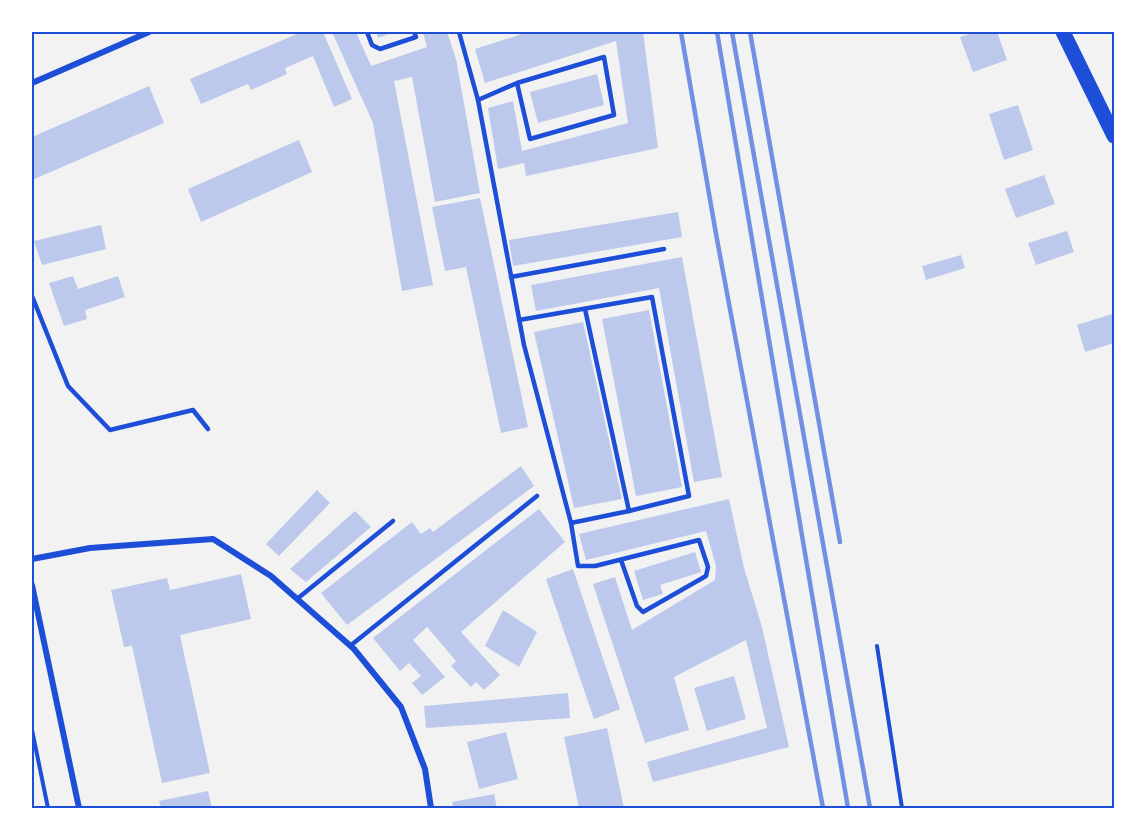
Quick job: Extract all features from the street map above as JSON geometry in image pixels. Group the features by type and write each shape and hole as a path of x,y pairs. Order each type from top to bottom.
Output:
{"main road":[{"path":"1063,32 1114,136"}],"street":[{"path":"32,83 149,32"},
{"path":"32,559 90,548 213,539 271,576 350,646 401,707 425,769 431,808"},
{"path":"32,585 79,808"}],"lane":[{"path":"367,32 372,45 380,50 416,37 414,32"},
{"path":"459,32 478,100 524,345 571,523 578,566 595,566 699,540 708,567 706,576 643,612 637,606 621,560"},
{"path":"478,100 517,83 604,57 614,115 530,139 517,83"},
{"path":"511,277 664,249"},
{"path":"32,296 68,386 110,430 193,410 208,429"},
{"path":"519,320 652,297 689,496 629,512 571,523"},
{"path":"585,309 629,512"},
{"path":"350,646 537,495"},
{"path":"297,599 393,521"}],"path":[{"path":"877,646 902,808"},
{"path":"32,730 48,808"}],"building":[{"path":"302,32 323,32 352,99 334,107 313,56 285,68 287,74 251,90 248,84 201,104 190,79"},
{"path":"332,32 356,32 371,66 427,47 423,32 447,32 456,59 480,193 435,202 412,77 394,81 433,285 402,291 373,123"},
{"path":"376,32 394,32 378,38"},
{"path":"528,32 643,32 658,148 526,176 524,163 498,169 488,108 513,101 522,151 628,123 616,41 485,83 475,49"},
{"path":"976,32 997,32 1007,60 973,72 960,37"},
{"path":"597,74 604,105 538,123 530,92"},
{"path":"149,86 164,123 32,180 32,137"},
{"path":"1018,105 1033,150 1004,160 989,114"},
{"path":"299,140 312,172 201,222 188,189"},
{"path":"1044,175 1055,204 1016,218 1005,189"},
{"path":"480,198 528,427 501,433 466,267 445,271 432,207"},
{"path":"678,212 682,237 513,266 509,240"},
{"path":"101,225 106,249 42,265 34,241"},
{"path":"1067,231 1074,252 1036,265 1028,243"},
{"path":"961,255 965,268 926,280 922,266"},
{"path":"682,257 722,477 694,482 659,288 536,311 531,285"},
{"path":"73,276 78,289 118,276 125,297 85,310 87,319 64,326 49,283"},
{"path":"649,310 682,487 636,496 602,319"},
{"path":"1112,314 1114,343 1085,352 1077,325"},
{"path":"583,322 622,499 574,508 534,332"},
{"path":"521,466 534,486 347,625 321,593 412,522 421,534 430,528 433,532"},
{"path":"317,490 330,503 279,556 266,544"},
{"path":"729,499 744,568 762,627 789,747 653,782 647,762 767,728 746,640 674,677 689,730 645,743 593,584 615,577 632,630 715,580 716,566 706,531 586,560 579,534"},
{"path":"539,509 565,542 461,632 500,675 484,690 476,682 471,687 451,666 456,661 427,627 413,640 445,677 422,695 412,683 421,676 409,663 400,671 373,638"},
{"path":"355,511 371,527 306,582 290,569"},
{"path":"695,552 701,572 660,585 663,594 643,600 634,571"},
{"path":"573,569 620,709 594,719 546,579"},
{"path":"241,574 251,619 180,635 210,773 162,783 132,646 124,647 111,590 167,578 170,590"},
{"path":"503,610 537,632 519,667 485,646"},
{"path":"734,676 746,719 707,731 694,688"},
{"path":"568,693 570,718 426,728 424,706"},
{"path":"607,728 624,808 579,808 564,737"},
{"path":"506,732 518,779 479,789 467,742"},
{"path":"208,791 212,808 161,808 159,801"},
{"path":"494,794 497,808 454,808 452,802"}],"railway":[{"path":"681,32 716,234 823,808"},
{"path":"717,32 848,808"},
{"path":"732,32 870,808"},
{"path":"750,32 840,542"}]}
